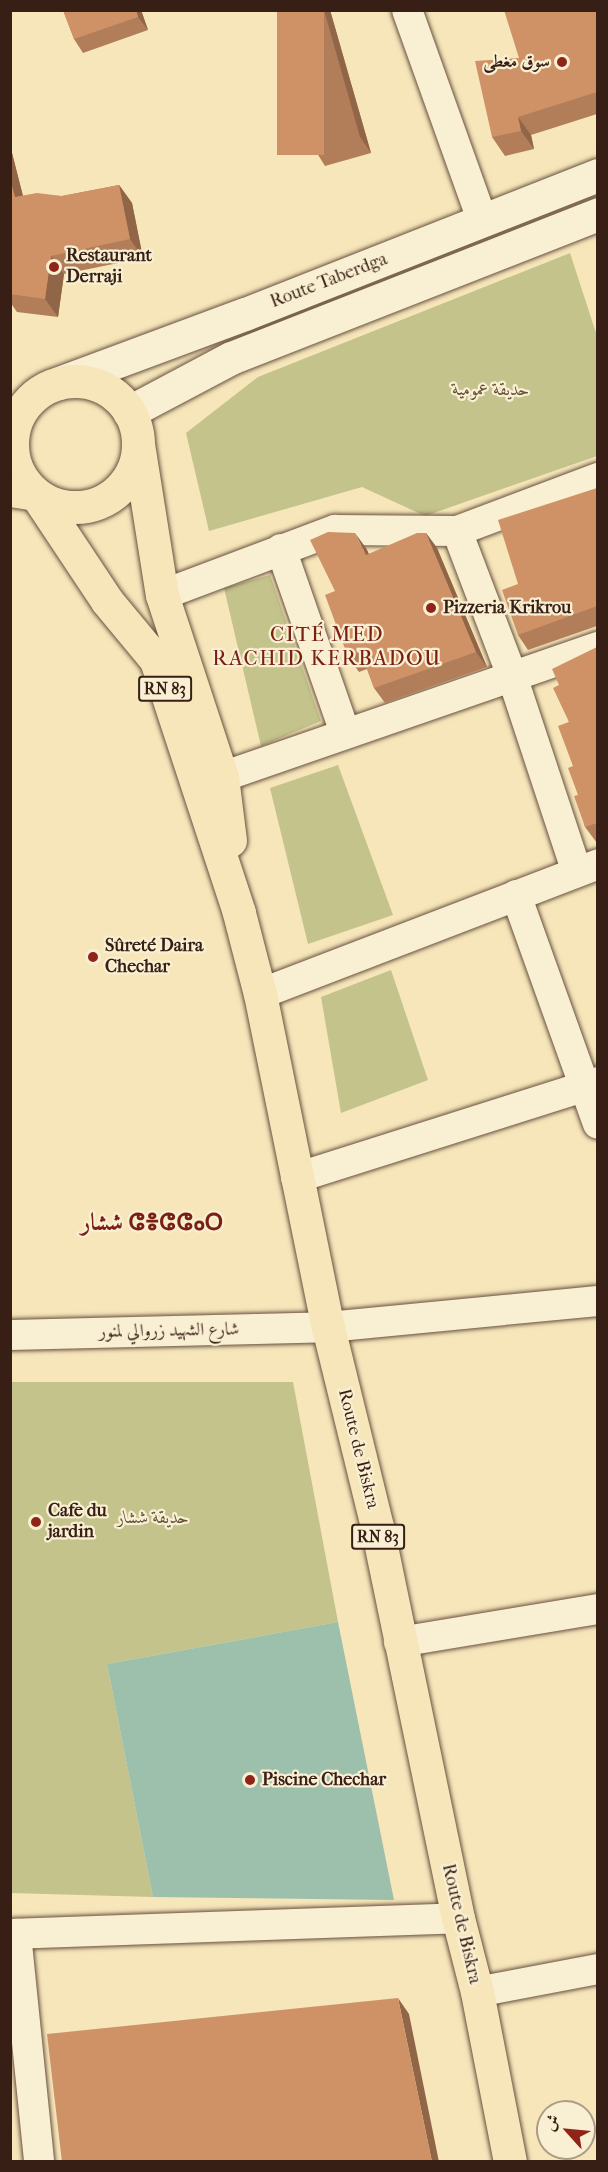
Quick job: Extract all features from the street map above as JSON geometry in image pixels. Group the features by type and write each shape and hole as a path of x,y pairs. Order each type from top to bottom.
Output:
{"main road":[{"name":"Route Taberdga","path":"59,383 483,222 590,178"},
{"name":"Route Taberdga","path":"129,412 231,358 597,213"},
{"path":"10,384 75,381 99,386 119,399 129,412 138,444 134,464 125,482 111,496 93,504 73,507 53,503 23,492 22,479 14,461 11,441 25,404 40,391 59,383"},
{"name":"RN 83","path":"138,444 162,595 222,777 239,914"},
{"name":"RN 83","path":"23,492 156,660 239,914"},
{"name":"Route de Biskra","path":"239,914 260,994 328,1327 376,1527 458,1918 477,1992 510,2162"}],"street":[{"path":"407,10 483,222"},
{"path":"590,178 597,213"},
{"path":"162,595 335,530 457,531 597,478"},
{"path":"260,994 587,868 457,531"},
{"path":"281,549 345,733"},
{"path":"222,777 597,647"},
{"path":"516,895 592,1085 597,1124"},
{"path":"296,1178 592,1085"},
{"name":"شارع الشهيد زروالي لمنور","path":"10,1335 328,1327 597,1301"},
{"path":"399,1642 597,1609"},
{"path":"39,2162 13,1934 458,1918"},
{"path":"477,1992 597,1969"}],"green space":[{"name":"حديقة عمومية","path":"570,253 597,336 597,456 425,516 362,487 209,531 186,433 258,377"},
{"path":"270,575 321,721 261,746 224,588"},
{"path":"338,765 393,915 308,944 270,788"},
{"path":"391,970 428,1080 341,1113 321,997"},
{"name":"حديقة ششار","path":"11,1382 293,1382 338,1622 107,1664 153,1897 11,1893"}],"shaded area":[{"name":"Piscine Chechar","path":"338,1622 394,1900 153,1897 107,1664"}],"building":[{"path":"63,10 136,10 138,17 74,39"},
{"path":"277,10 324,10 324,155 277,155"},
{"name":"سوق مغطى","path":"504,10 597,10 597,92 518,117 521,131 492,137 475,61 519,58"},
{"name":"Restaurant Derraji","path":"10,179 15,197 37,193 62,196 119,185 130,239 51,256 45,299 10,294"},
{"path":"597,488 597,606 518,635 502,590 518,584 498,520"},
{"path":"328,532 355,533 366,555 417,533 426,533 476,652 374,688 361,652 348,657 325,595 335,591 310,540"},
{"path":"597,647 597,823 585,827 574,796 578,795 568,768 573,766 558,726 569,722 553,688 559,685 552,669"},
{"path":"398,1998 432,2162 62,2162 47,2034"}],"place":[{"name":"سوق مغطى","path":"562,62"},
{"name":"Restaurant Derraji","path":"54,267"},
{"name":"Pizzeria Krikrou","path":"431,608"},
{"name":"Sûreté Daira Chechar","path":"93,957"},
{"name":"Cafe du jardin","path":"36,1522"},
{"name":"Piscine Chechar","path":"250,1780"}],"district":[{"name":"CITÉ MED RACHID KERBADOU","path":"327,646"},
{"name":"ششار ⵛⴻⵛⵛⴰⵔ","path":"152,1223"}]}
